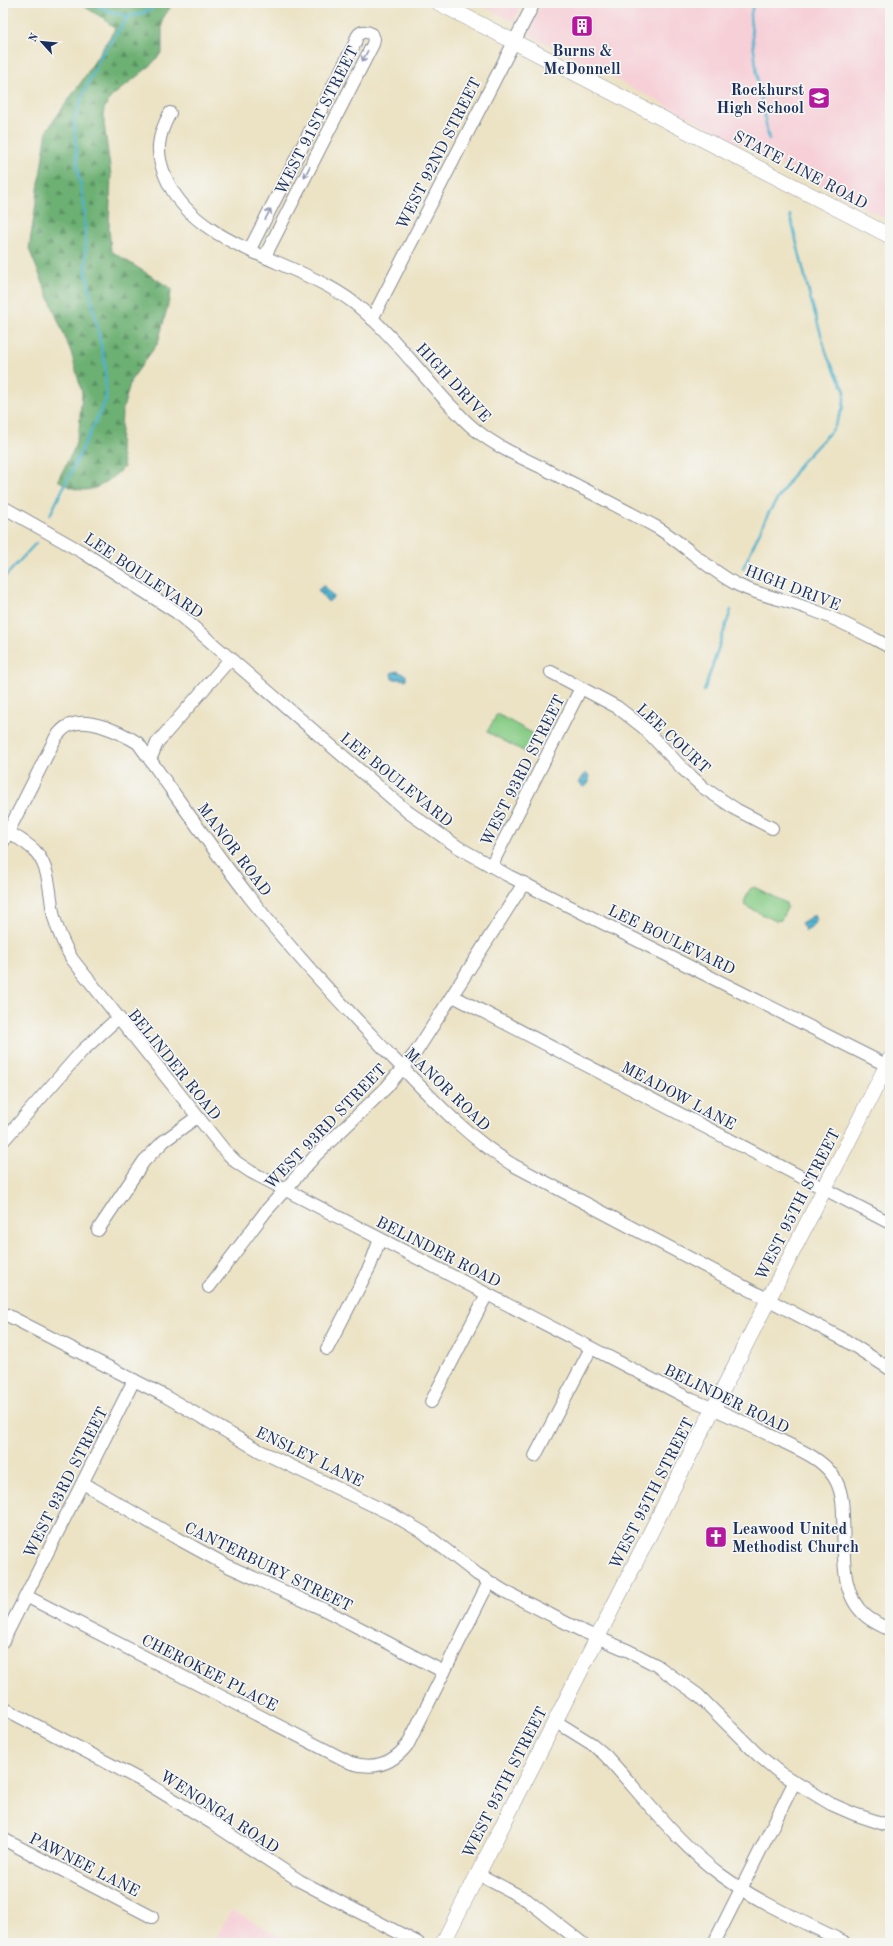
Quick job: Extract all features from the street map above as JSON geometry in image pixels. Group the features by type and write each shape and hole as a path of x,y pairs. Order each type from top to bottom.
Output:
{"main road":[{"name":"STATE LINE ROAD","path":"439,3 890,236"},
{"name":"WEST 95TH STREET","path":"443,1943 889,1064"}],"street":[{"name":"WEST 92ND STREET","path":"372,319 534,3"},
{"name":"WEST 91ST STREET","path":"250,249 355,43 356,36 366,31 372,34 374,39 373,44 265,256"},
{"name":"HIGH DRIVE","path":"170,113 160,134 158,152 163,171 171,189 183,206 199,221 214,232 326,286 353,302 386,332 468,424 490,441 658,528 675,539 721,575 737,584 756,593 794,603 828,616 890,647"},
{"name":"LEE BOULEVARD","path":"3,507 84,553 150,594 195,626 408,812 458,847 524,884 889,1064"},
{"path":"150,760 157,743 231,658"},
{"name":"LEE COURT","path":"551,672 617,707 644,728 683,769 704,788 737,810 772,828"},
{"name":"WEST 93RD STREET","path":"491,866 581,688"},
{"name":"MANOR ROAD","path":"5,835 56,737 62,729 71,724 80,723 112,729 138,742 223,862 287,942 343,1006 403,1068 452,1118 492,1152 845,1340 890,1369"},
{"path":"138,742 157,743"},
{"name":"BELINDER ROAD","path":"5,835 29,844 41,860 46,869 54,915 63,944 83,975 197,1117 236,1162 284,1190 692,1400 714,1408 815,1458 830,1471 839,1488 843,1504 846,1576 849,1590 858,1607 865,1616 890,1630"},
{"name":"WEST 93RD STREET","path":"209,1287 261,1217 284,1190 316,1155 386,1088 416,1052 524,884"},
{"name":"MEADOW LANE","path":"453,996 890,1223"},
{"path":"3,1141 82,1051 118,1018"},
{"path":"98,1230 144,1161 160,1145 197,1117"},
{"path":"327,1348 370,1266 380,1239"},
{"path":"431,1402 487,1294"},
{"name":"ENSLEY LANE","path":"3,1312 178,1403 260,1452 395,1516 424,1533 489,1582 597,1637 629,1651 675,1677 698,1695 757,1754 794,1783 837,1807 890,1826"},
{"path":"535,1456 591,1348"},
{"name":"WEST 93RD STREET","path":"3,1641 134,1380"},
{"name":"CANTERBURY STREET","path":"83,1483 175,1538 230,1568 325,1610 444,1672"},
{"path":"444,1672 489,1582"},
{"name":"CHEROKEE PLACE","path":"26,1596 351,1763 367,1766 389,1762 402,1752 444,1672"},
{"name":"WENONGA ROAD","path":"3,1708 148,1784 212,1823 300,1881 418,1943"},
{"path":"555,1721 592,1744 605,1755 690,1850 721,1876 741,1889 846,1943"},
{"path":"714,1943 794,1783"},
{"name":"PAWNEE LANE","path":"3,1839 152,1916"},
{"path":"478,1874 527,1900 582,1943"}],"shaded area":[{"path":"474,3 523,3 514,21"},
{"path":"542,3 890,3 890,221 534,37 530,34 533,22"},
{"path":"231,1910 292,1943 214,1943"}],"green space":[{"path":"78,3 173,3 162,20 162,52 150,66 111,97 104,109 104,123 111,175 109,227 111,251 172,289 158,343 131,380 122,412 120,449 124,467 101,485 85,490 68,486 58,480 74,449 79,429 82,393 71,352 29,249 47,130 82,81 115,29 103,18"},
{"path":"497,714 534,734 525,752 487,732"},
{"path":"754,887 786,903 787,908 781,920 776,921 745,906 744,902 750,889"}],"water":[{"path":"324,585 334,597 328,602 318,590"},
{"path":"397,671 406,675 406,680 392,679 391,673"},
{"path":"585,773 589,776 589,781 587,786 583,787 579,783"},
{"path":"814,915 817,921 806,932 801,923"}],"waterway":[{"path":"93,3 111,12 127,16 146,12 158,3"},
{"path":"754,3 750,17 758,82 769,140"},
{"path":"50,515 106,400 105,365 86,272 84,203 78,173 74,122 82,96 102,54 128,17"},
{"path":"743,568 769,512 801,463 834,428 843,408 845,391 828,358 810,297 790,215"},
{"path":"3,579 36,543"},
{"path":"704,691 731,610"}],"place":[{"name":"Burns & McDonnell","path":"582,26"},
{"name":"Rockhurst High School","path":"819,98"},
{"name":"Leawood United Methodist Church","path":"716,1537"}]}
